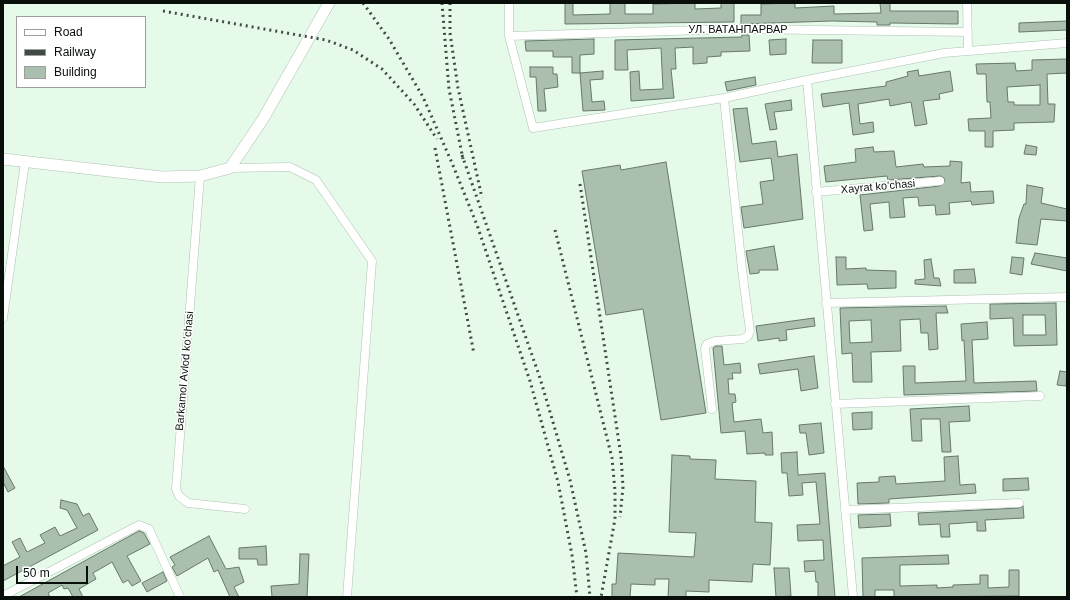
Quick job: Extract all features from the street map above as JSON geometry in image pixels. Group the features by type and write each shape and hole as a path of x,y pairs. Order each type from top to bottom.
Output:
{"street":[{"path":"230,168 263,119 329,3"},
{"path":"509,3 509,36 533,128 724,98 806,80 944,53 1067,43"},
{"path":"967,3 968,51"},
{"name":"УЛ. ВАТАНПАРВАР","path":"509,36 736,29 968,32"},
{"path":"806,80 853,597"},
{"path":"712,409 705,348 707,344 715,341 743,339 748,336 750,331 724,98"},
{"path":"3,160 162,176 200,176 230,168 290,167 316,180 372,261 347,597"},
{"path":"3,318 6,281 25,162"},
{"name":"Barkamol Аvlod koʻchasi","path":"200,176 176,489 179,496 188,503 245,509"},
{"name":"Xayrat koʻchasi","path":"816,192 940,181"},
{"path":"826,303 1067,297"},
{"path":"835,404 1040,396"},
{"path":"846,510 1019,503"},
{"path":"3,596 139,525 149,529 180,597"}],"building":[{"path":"565,3 573,3 573,15 610,14 610,3 625,3 625,14 653,14 653,4 695,3 695,9 721,8 721,3 734,3 734,22 565,24"},
{"path":"795,3 795,8 834,6 834,14 881,13 880,3 890,3 890,11 958,11 958,24 890,23 890,25 877,25 877,22 832,21 741,24 741,15 761,15 761,4"},
{"path":"1067,21 1067,30 1019,32 1019,23"},
{"path":"742,35 749,35 750,51 721,52 721,56 707,57 707,63 693,64 693,47 675,48 676,69 671,69 674,98 631,101 630,72 639,71 640,90 663,89 661,48 627,50 628,70 615,70 615,40 742,37"},
{"path":"594,39 594,54 580,55 580,73 572,73 572,57 553,57 553,51 526,51 525,41"},
{"path":"786,39 786,54 770,55 769,40"},
{"path":"813,40 842,40 842,63 812,63"},
{"path":"1067,59 1067,73 1047,74 1048,104 1055,104 1054,122 1014,123 1014,130 993,131 993,147 985,147 985,131 969,131 968,119 991,118 990,102 987,102 986,74 977,74 976,64 1015,63 1016,71 1032,70 1032,60","holes":["1040,85 1040,105 1014,105 1014,102 1008,102 1007,87"]},
{"path":"530,67 553,67 553,74 557,74 558,87 544,89 546,111 538,111 536,77 530,77"},
{"path":"918,70 919,76 950,71 953,91 939,94 940,99 923,101 927,124 915,126 911,102 890,106 889,99 858,104 860,124 873,122 874,132 853,135 849,103 823,107 821,94 886,86 886,82 908,76 907,72"},
{"path":"603,71 603,79 590,80 592,102 604,101 605,110 583,111 580,73"},
{"path":"755,77 756,85 727,91 725,82"},
{"path":"791,100 792,110 774,112 777,129 770,130 765,104"},
{"path":"747,108 752,144 776,141 778,157 797,154 803,219 744,228 741,207 763,204 760,182 774,180 771,158 740,162 733,109"},
{"path":"1026,145 1037,147 1036,155 1024,154"},
{"path":"873,147 874,152 894,151 896,167 923,164 924,167 950,166 950,161 962,162 961,183 970,182 971,192 993,191 994,203 972,205 971,201 949,203 950,214 936,215 935,205 919,206 918,197 903,198 905,217 890,218 889,202 870,204 873,230 864,231 860,195 940,186 945,181 944,178 940,176 888,180 887,176 826,182 824,166 856,162 855,149"},
{"path":"666,162 706,413 661,420 643,309 606,315 582,171 620,165 621,170"},
{"path":"1027,185 1043,188 1041,203 1067,209 1067,221 1041,219 1037,245 1016,243 1019,218 1024,204 1026,204"},
{"path":"774,246 778,270 759,270 759,273 750,274 746,251"},
{"path":"1035,253 1067,258 1067,271 1031,264"},
{"path":"836,257 846,257 846,269 866,268 866,270 896,271 896,288 868,289 867,284 837,285"},
{"path":"1012,257 1024,258 1022,275 1010,273"},
{"path":"931,259 934,278 939,278 941,286 915,284 915,280 925,279 924,260"},
{"path":"974,269 976,283 954,283 954,270"},
{"path":"1056,303 1057,345 1014,346 1013,318 990,319 990,304","holes":["1023,315 1045,315 1046,335 1023,335"]},
{"path":"946,306 948,313 936,313 938,349 929,350 928,333 921,333 920,319 900,320 901,351 871,352 872,382 853,382 852,353 842,354 840,308","holes":["871,320 872,342 850,343 849,321"]},
{"path":"814,318 815,326 786,330 787,340 779,341 779,338 758,341 756,326"},
{"path":"987,322 988,339 972,340 974,383 1036,381 1037,391 904,395 903,366 915,366 915,383 966,381 964,340 962,341 961,324"},
{"path":"716,346 722,346 724,365 740,363 741,373 732,373 733,379 728,379 729,394 735,394 736,402 732,403 734,422 761,419 763,433 772,432 773,455 765,455 765,453 747,454 745,431 721,433 713,348"},
{"path":"814,356 818,388 801,391 798,369 760,374 758,364"},
{"path":"1060,371 1067,372 1066,386 1057,385"},
{"path":"969,406 970,421 949,422 951,452 942,452 940,419 921,419 922,441 912,441 910,409"},
{"path":"872,412 872,429 853,430 852,413"},
{"path":"821,423 824,453 809,455 806,433 800,433 799,425"},
{"path":"797,452 798,475 825,473 835,597 818,597 818,582 816,582 815,571 805,572 804,561 824,560 823,540 798,541 797,525 820,524 816,482 802,483 803,495 789,496 787,473 782,473 781,453"},
{"path":"672,455 690,456 690,459 716,460 715,479 756,481 755,522 772,523 770,565 753,564 752,582 709,580 709,592 686,591 686,597 668,597 669,579 655,579 655,585 631,584 630,597 612,597 612,584 616,584 618,553 694,557 696,533 669,532"},
{"path":"958,456 960,485 975,484 976,493 889,499 889,503 858,504 857,483 879,482 879,477 895,476 896,484 945,481 944,457"},
{"path":"3,466 15,488 8,492 3,482"},
{"path":"1028,478 1029,490 1003,491 1003,479"},
{"path":"61,500 77,504 83,516 89,513 98,530 3,581 3,566 20,557 12,542 20,538 27,552 45,543 40,535 55,527 60,536 77,528 67,510 60,508"},
{"path":"1023,506 1024,518 985,520 986,531 977,531 977,522 949,524 950,537 941,537 940,524 919,525 918,513 1019,508"},
{"path":"890,514 891,526 859,528 858,515"},
{"path":"139,531 144,533 150,544 127,556 141,581 132,586 128,580 123,583 112,562 93,573 96,579 79,589 83,597 73,597 68,588 64,589 62,585 48,593 50,597 19,597"},
{"path":"209,536 226,569 239,567 244,582 234,587 239,597 230,597 218,570 214,572 208,558 177,576 172,567 175,565 170,557"},
{"path":"266,546 267,565 258,565 257,559 239,559 239,548"},
{"path":"300,554 309,554 307,597 272,597 271,586 299,584"},
{"path":"948,555 949,564 900,565 900,586 937,585 937,588 953,587 953,585 980,584 980,575 988,575 988,588 1009,587 1009,570 1019,570 1019,596 894,597 894,590 875,590 875,597 863,597 862,558"},
{"path":"774,568 789,568 791,596 776,597"},
{"path":"163,572 167,581 147,592 142,583"}],"railway":[{"path":"363,3 389,39 423,97 477,225 530,381 558,482 572,555 577,597"},
{"path":"442,3 449,89 463,159"},
{"path":"450,3 450,33 458,88 482,198"},
{"path":"163,11 326,40 353,50 382,69 414,104 437,139"},
{"path":"435,148 474,354"},
{"path":"462,155 540,378 570,480 586,553 590,597"},
{"path":"580,184 621,456 623,487 620,517"},
{"path":"555,230 612,458 615,491 615,519 601,597"}]}
